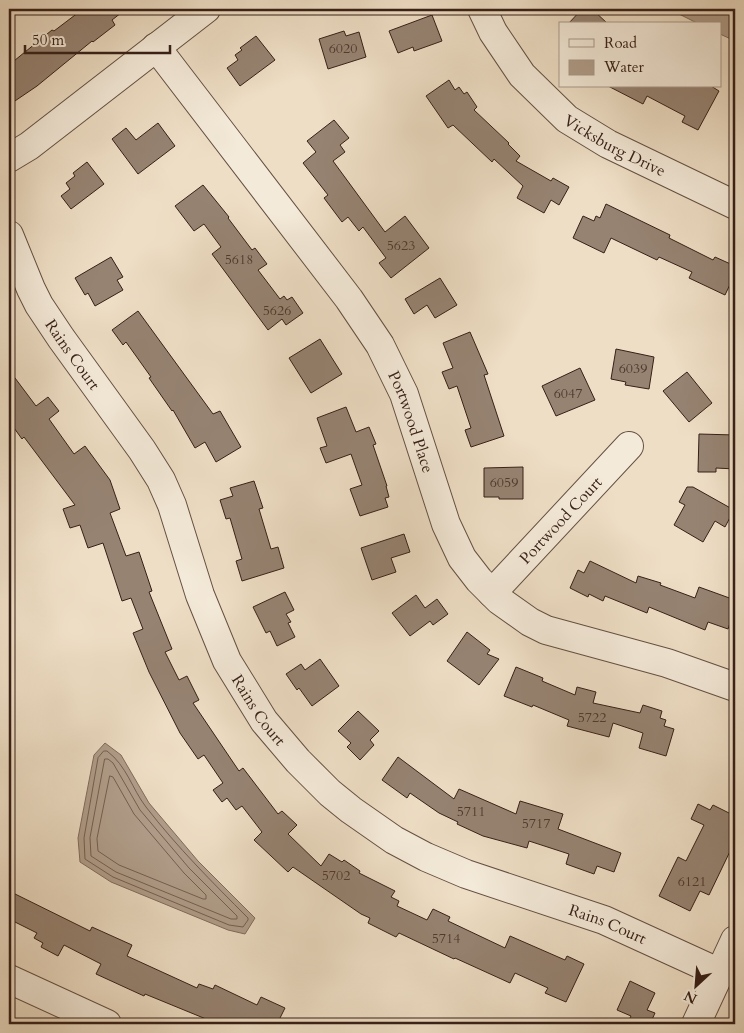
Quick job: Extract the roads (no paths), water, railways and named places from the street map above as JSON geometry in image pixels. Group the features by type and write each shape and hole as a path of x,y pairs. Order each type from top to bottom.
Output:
{"street":[{"path":"9,158 29,146 206,9"},
{"name":"Vicksburg Drive","path":"482,9 493,32 522,75 567,119 608,144 735,205"},
{"name":"Portwood Place","path":"156,47 350,299 370,329 404,394 450,532 462,558 479,580 492,593 522,616 546,630 668,663 735,687"},
{"name":"Rains Court","path":"9,234 39,304 161,480 172,505 200,595 227,661 264,721 298,761 330,793 351,810 394,840 426,857 466,874 604,920 720,973"},
{"name":"Portwood Court","path":"492,593 629,446"},
{"path":"696,1024 735,940"},
{"path":"9,979 107,1024"}],"water":[{"path":"669,9 735,9 735,41 722,35 722,22 695,22"},
{"path":"105,743 121,755 149,803 198,861 255,918 245,934 228,930 111,882 80,862 78,838 94,755"}]}
